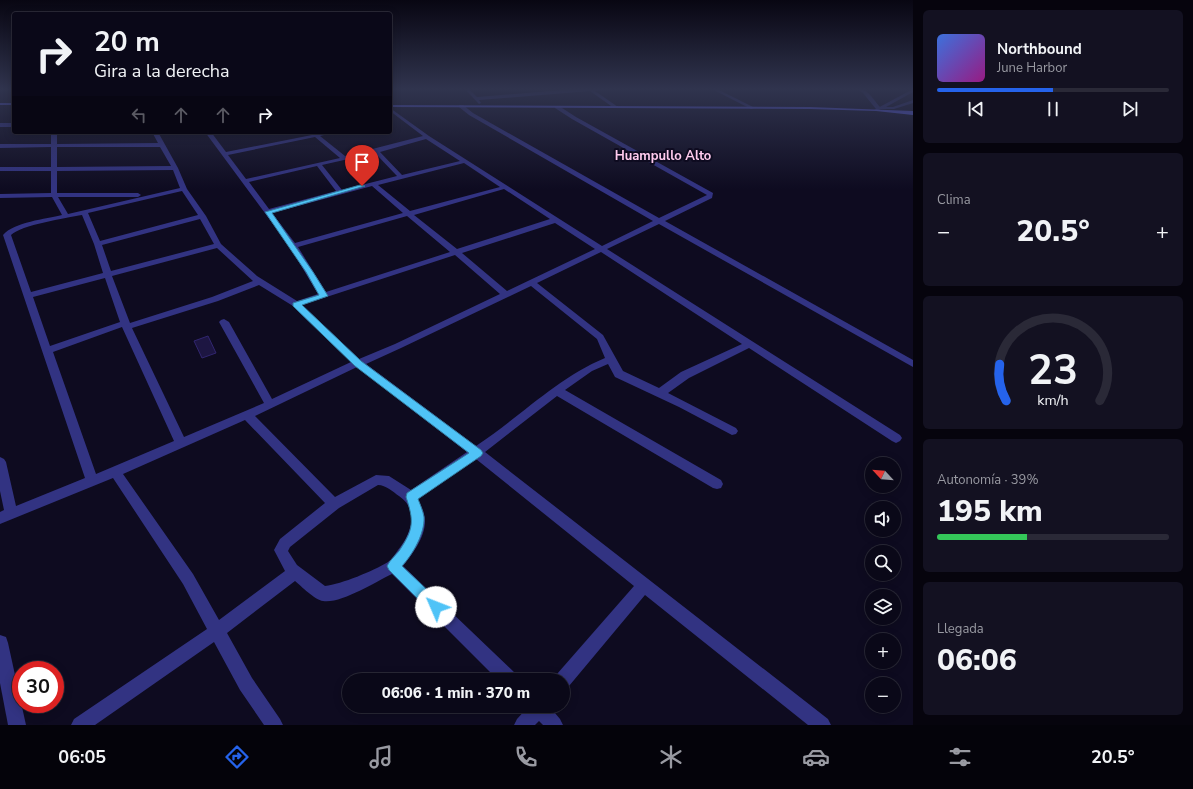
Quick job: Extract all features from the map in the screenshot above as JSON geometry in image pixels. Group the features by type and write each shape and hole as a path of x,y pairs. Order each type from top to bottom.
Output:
{"street":[{"path":"404,122 896,438"},
{"path":"484,122 542,156 913,364"},
{"path":"0,462 5,516 115,472 248,415 358,363 398,346 709,198 711,194 581,122"},
{"path":"0,125 12,125"},
{"path":"54,134 54,195 66,216"},
{"path":"156,134 175,168 184,189 202,216 218,245 254,278 282,297 296,304 358,363 477,453 822,725"},
{"path":"211,134 293,246 324,296"},
{"path":"225,154 314,134 344,158"},
{"path":"245,181 376,151 427,137"},
{"path":"0,146 162,145"},
{"path":"376,151 401,177"},
{"path":"268,212 340,192 466,161"},
{"path":"318,164 340,192"},
{"path":"0,169 55,170 175,168"},
{"path":"373,184 408,214 458,252 506,294"},
{"path":"293,246 505,187"},
{"path":"92,480 7,235 23,226 184,189"},
{"path":"0,196 154,195"},
{"path":"84,212 98,244 126,325 181,444"},
{"path":"98,244 202,216"},
{"path":"296,304 556,220"},
{"path":"28,296 218,245"},
{"path":"47,351 126,325 215,299 261,282"},
{"path":"531,282 600,337 607,347 611,359 619,374 660,393 732,431"},
{"path":"224,322 270,404"},
{"path":"660,393 685,375 749,344"},
{"path":"411,497 477,453 588,369 611,359"},
{"path":"557,391 717,484"},
{"path":"248,415 334,504"},
{"path":"115,472 188,579 246,684 274,725"},
{"path":"380,479 385,480 411,497 418,515 418,526 403,556 394,566 339,592 324,594 294,573 283,556 281,550 285,543 334,504 380,479"},
{"path":"394,566 503,673"},
{"path":"80,725 217,631 294,573"},
{"path":"569,673 644,585"},
{"path":"0,643 17,725"},
{"path":"523,725 534,713"},
{"path":"544,713 554,725"}],"building":[{"path":"208,336 216,353 202,358 194,341"}],"district":[{"name":"Huampullo Alto","path":"663,155"}],"route":[{"path":"362,186 268,212 293,246 324,296 296,304 358,363 477,453 411,497 418,515 418,526 403,556 394,566 436,607"}]}
